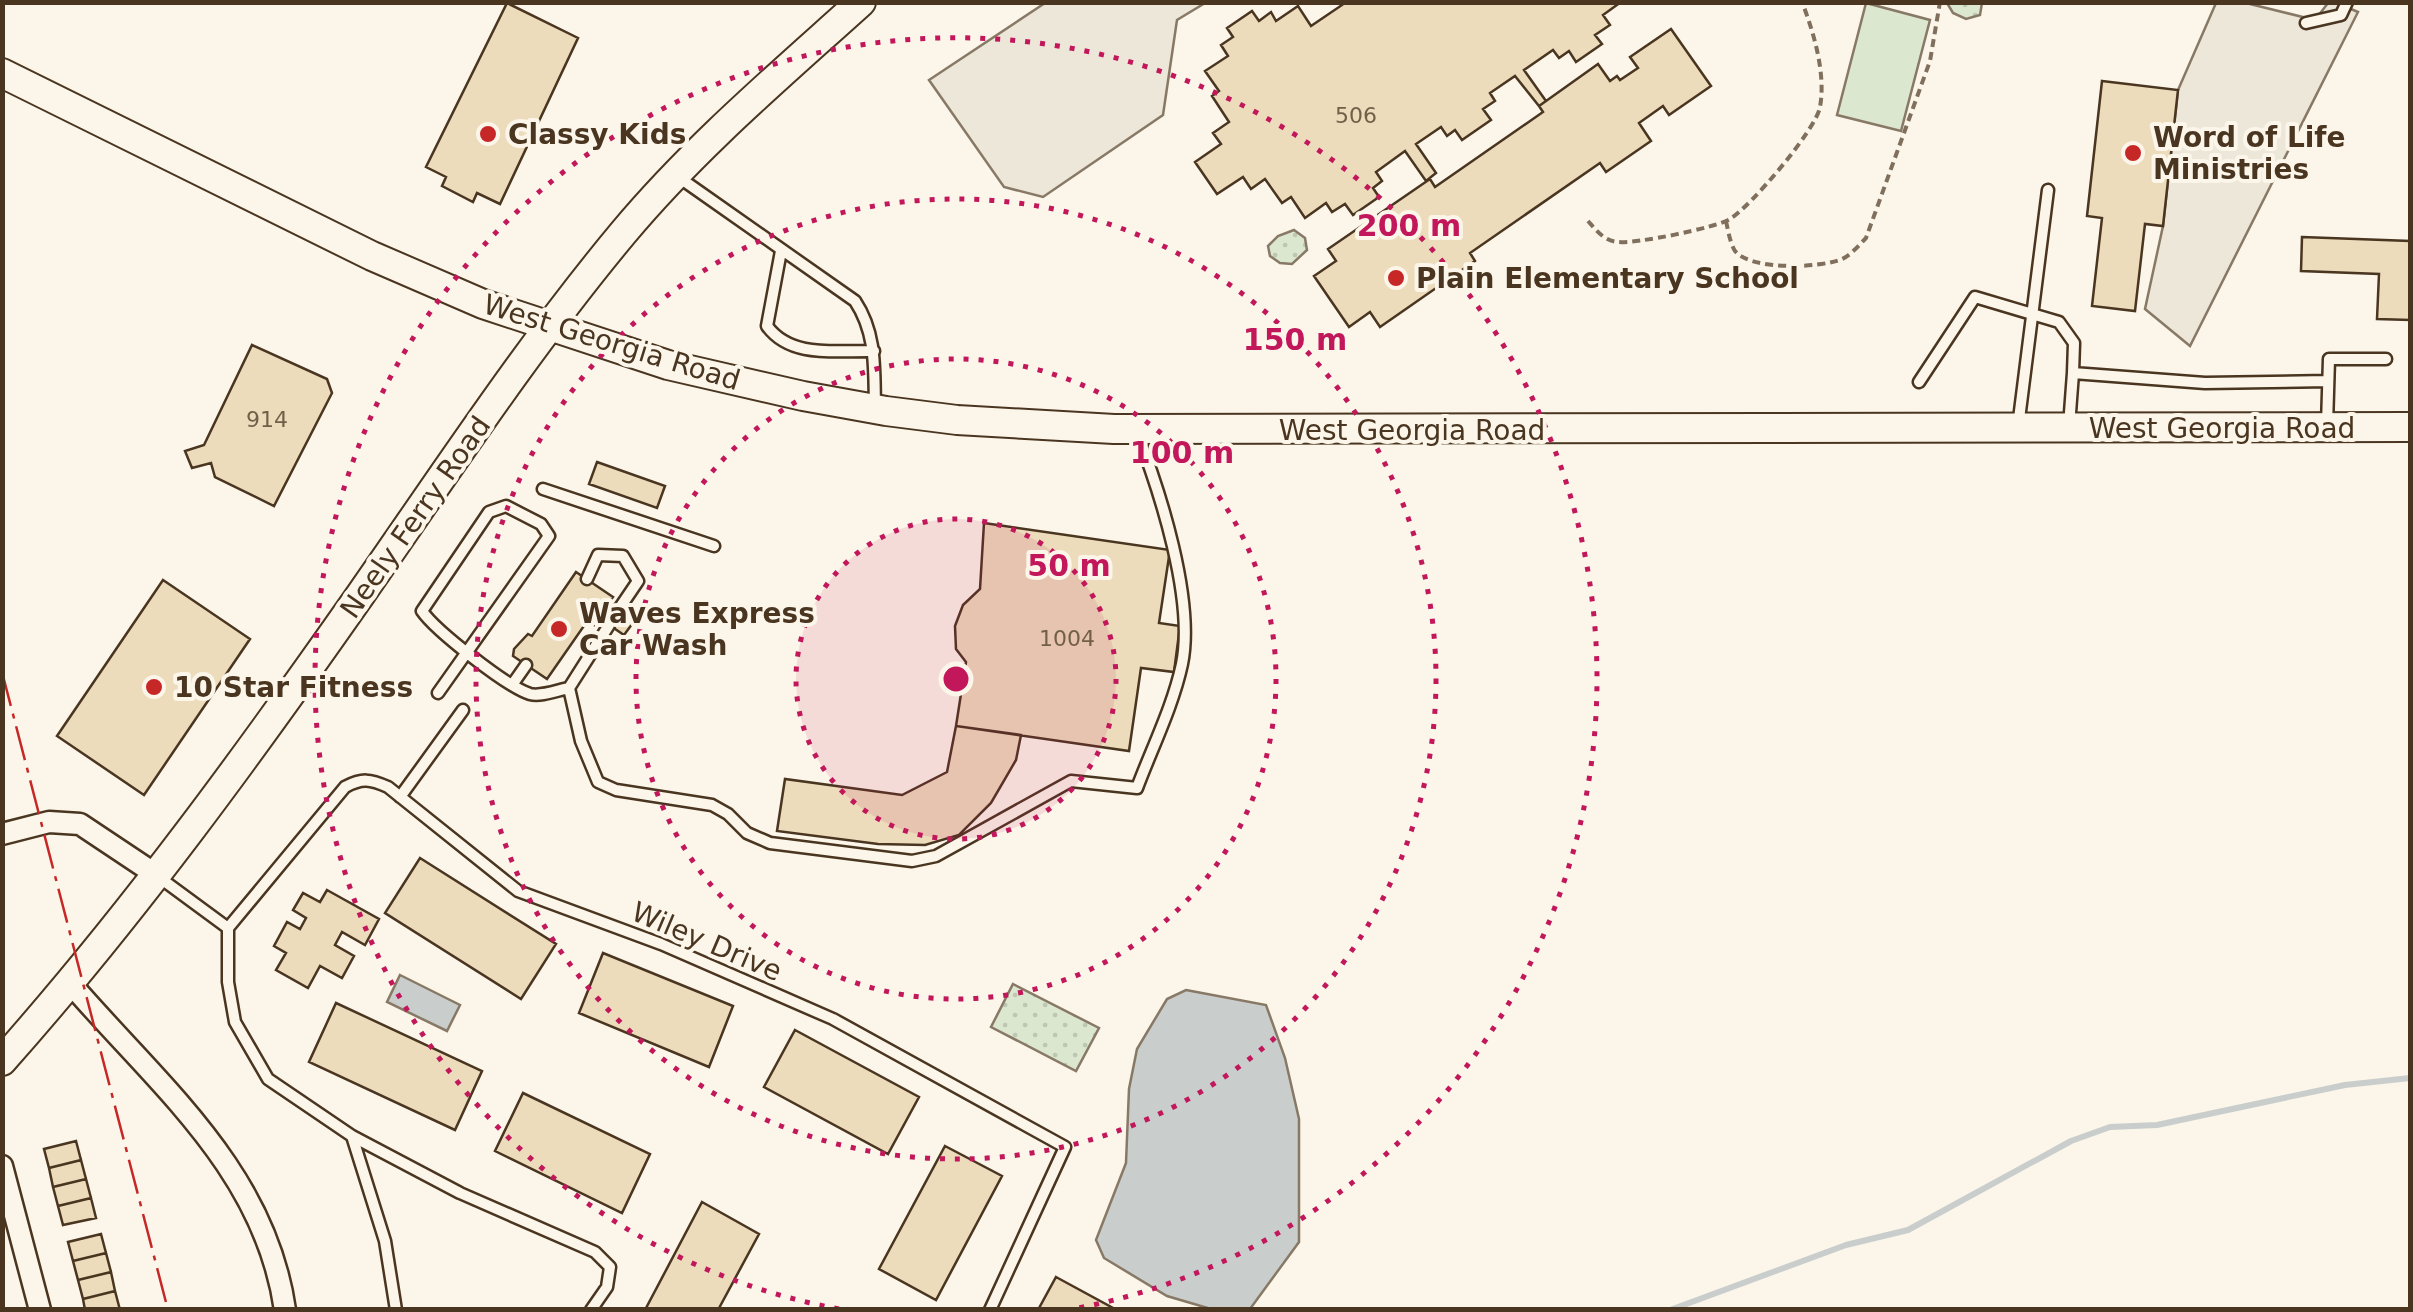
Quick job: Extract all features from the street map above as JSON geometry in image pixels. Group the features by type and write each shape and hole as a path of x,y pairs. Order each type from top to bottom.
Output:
{"main road":[{"name":"Neely Ferry Road","path":"2,1061 71,984 155,874 326,643 484,418 623,233 760,92 862,2"},
{"name":"West Georgia Road","path":"2,73 372,256 483,304 668,365 875,409 1013,425 1136,430 2410,427"}],"street":[{"path":"2,834 49,822 80,824 155,874"},
{"path":"71,984 206,1132 234,1172 272,1253 285,1310"},
{"path":"2,1166 40,1310"}],"lane":[{"path":"2306,23 2341,15 2347,2"},
{"path":"676,176 856,301 864,313 874,351 875,409"},
{"path":"2018,428 2048,190"},
{"path":"781,251 767,326 775,337 802,350 874,351"},
{"path":"1919,382 1975,297 2058,322 2074,343 2068,428"},
{"path":"2327,427 2329,358 2386,359"},
{"path":"2072,373 2205,383 2328,381"},
{"path":"609,625 569,688 580,741 598,782 616,790 712,805 747,833 770,843 912,862 936,856 1071,781 1137,788 1182,664 1186,616 1154,476 1136,430"},
{"path":"543,489 714,546"},
{"path":"438,693 468,650 549,536 541,524 506,506 489,512 422,611 433,627 468,650 512,685 534,696 569,688"},
{"path":"587,579 598,555 624,556 638,581 619,610"},
{"path":"512,685 526,665"},
{"path":"400,797 463,710"},
{"name":"Wiley Drive","path":"228,928 345,787 361,779 374,780 518,890 661,944 832,1018 1065,1146 990,1310"},
{"path":"155,874 228,928 228,982 235,1022 268,1079 352,1136 460,1193 595,1252 610,1266 608,1286 592,1310"},
{"path":"352,1136 385,1241 396,1310"}],"path":[{"path":"1588,220 1601,236 1616,242 1694,230 1726,220 1742,208 1801,144 1820,110 1820,71 1802,2"},
{"path":"1726,220 1733,249 1742,257 1776,265 1816,266 1846,258 1866,238 1930,61 1940,2"}],"green space":[{"path":"1866,3 1930,20 1901,131 1837,115"},
{"path":"1947,3 1982,3 1980,15 1966,19 1953,13"},
{"path":"1294,230 1305,238 1307,250 1292,264 1280,263 1270,256 1268,246 1278,236"},
{"path":"1013,984 1099,1028 1076,1071 991,1027"}],"shaded area":[{"path":"1045,3 1205,3 1177,20 1163,115 1043,197 1004,187 929,80"},
{"path":"2216,3 2246,3 2315,20 2328,3 2358,12 2190,346 2145,309 2163,226 2178,90"},
{"path":"400,975 460,1005 447,1031 387,1002"},
{"path":"1186,990 1266,1005 1285,1058 1299,1119 1299,1242 1250,1309 1211,1309 1167,1296 1104,1258 1096,1240 1126,1163 1129,1089 1137,1049 1167,999"}],"building":[{"path":"1340,2 1621,2 1603,15 1610,25 1595,35 1602,44 1576,62 1569,51 1559,58 1553,50 1524,70 1546,101 1539,106 1515,76 1490,93 1495,101 1483,109 1491,120 1462,140 1455,130 1447,136 1441,127 1416,144 1436,173 1426,181 1405,151 1376,172 1382,181 1373,188 1379,197 1353,215 1345,204 1332,212 1326,203 1305,218 1291,197 1282,203 1265,179 1251,189 1243,177 1217,194 1195,162 1221,144 1213,133 1229,122 1212,96 1219,91 1205,71 1228,56 1221,45 1233,37 1227,28 1252,11 1259,21 1271,12 1276,21 1298,6 1311,26 1342,5"},
{"name":"Classy Kids","path":"507,3 578,38 500,204 477,193 473,202 442,186 446,177 426,167"},
{"path":"1671,29 1711,86 1669,115 1663,106 1639,123 1651,141 1606,172 1600,163 1470,253 1475,261 1380,327 1370,312 1349,327 1314,276 1336,261 1328,249 1430,179 1435,187 1543,112 1539,106 1598,64 1610,81 1617,76 1620,80 1638,68 1630,57"},
{"name":"Word of Life Ministries","path":"2102,81 2178,90 2163,226 2145,224 2135,311 2092,306 2102,218 2087,216"},
{"path":"2302,237 2410,241 2410,320 2377,319 2379,274 2301,271"},
{"path":"252,345 327,379 332,393 274,506 215,477 211,463 192,468 185,451 204,445"},
{"path":"597,462 665,486 657,508 589,484"},
{"path":"984,523 1170,550 1159,623 1180,626 1174,672 1141,668 1129,751 956,726 966,662 956,649 955,626 963,605 980,589"},
{"name":"Waves Express Car Wash","path":"576,572 613,597 609,602 635,620 624,635 599,618 594,625 588,620 547,679 513,656 514,649 528,634 532,636"},
{"name":"10 Star Fitness","path":"163,580 250,639 144,795 57,736"},
{"path":"956,726 1021,735 1016,760 991,803 959,835 925,845 878,844 777,831 785,779 902,795 947,772"},
{"path":"420,858 556,944 521,999 385,913"},
{"path":"327,890 379,919 365,945 342,932 335,945 354,956 342,978 320,966 308,988 276,970 286,953 274,946 287,922 300,929 306,918 293,910 303,893 320,902"},
{"path":"603,953 733,1006 709,1067 579,1013"},
{"path":"336,1003 482,1071 455,1130 309,1062"},
{"path":"795,1030 919,1097 888,1154 764,1087"},
{"path":"523,1093 650,1154 622,1213 495,1151"},
{"path":"76,1141 81,1160 49,1168 44,1149"},
{"path":"945,1146 1002,1176 936,1300 879,1269"},
{"path":"81,1160 86,1179 53,1187 49,1168"},
{"path":"86,1179 91,1198 58,1206 53,1187"},
{"path":"91,1198 96,1218 63,1225 58,1206"},
{"path":"702,1202 759,1234 718,1310 645,1310"},
{"path":"101,1234 106,1253 73,1261 68,1242"},
{"path":"106,1253 111,1272 78,1280 73,1261"},
{"path":"111,1272 115,1291 83,1299 78,1280"},
{"path":"1056,1277 1113,1308 1113,1310 1038,1310"},
{"path":"115,1291 120,1310 85,1310 83,1299"}],"waterway":[{"path":"1670,1310 1846,1245 1908,1230 2071,1141 2110,1127 2157,1125 2345,1085 2410,1078"}],"power":[{"path":"2,672 168,1310"}],"place":[{"name":"Classy Kids","path":"488,134"},
{"name":"Word of Life Ministries","path":"2133,153"},
{"name":"Plain Elementary School","path":"1396,278"},
{"name":"Waves Express Car Wash","path":"559,629"},
{"name":"10 Star Fitness","path":"154,687"}]}
